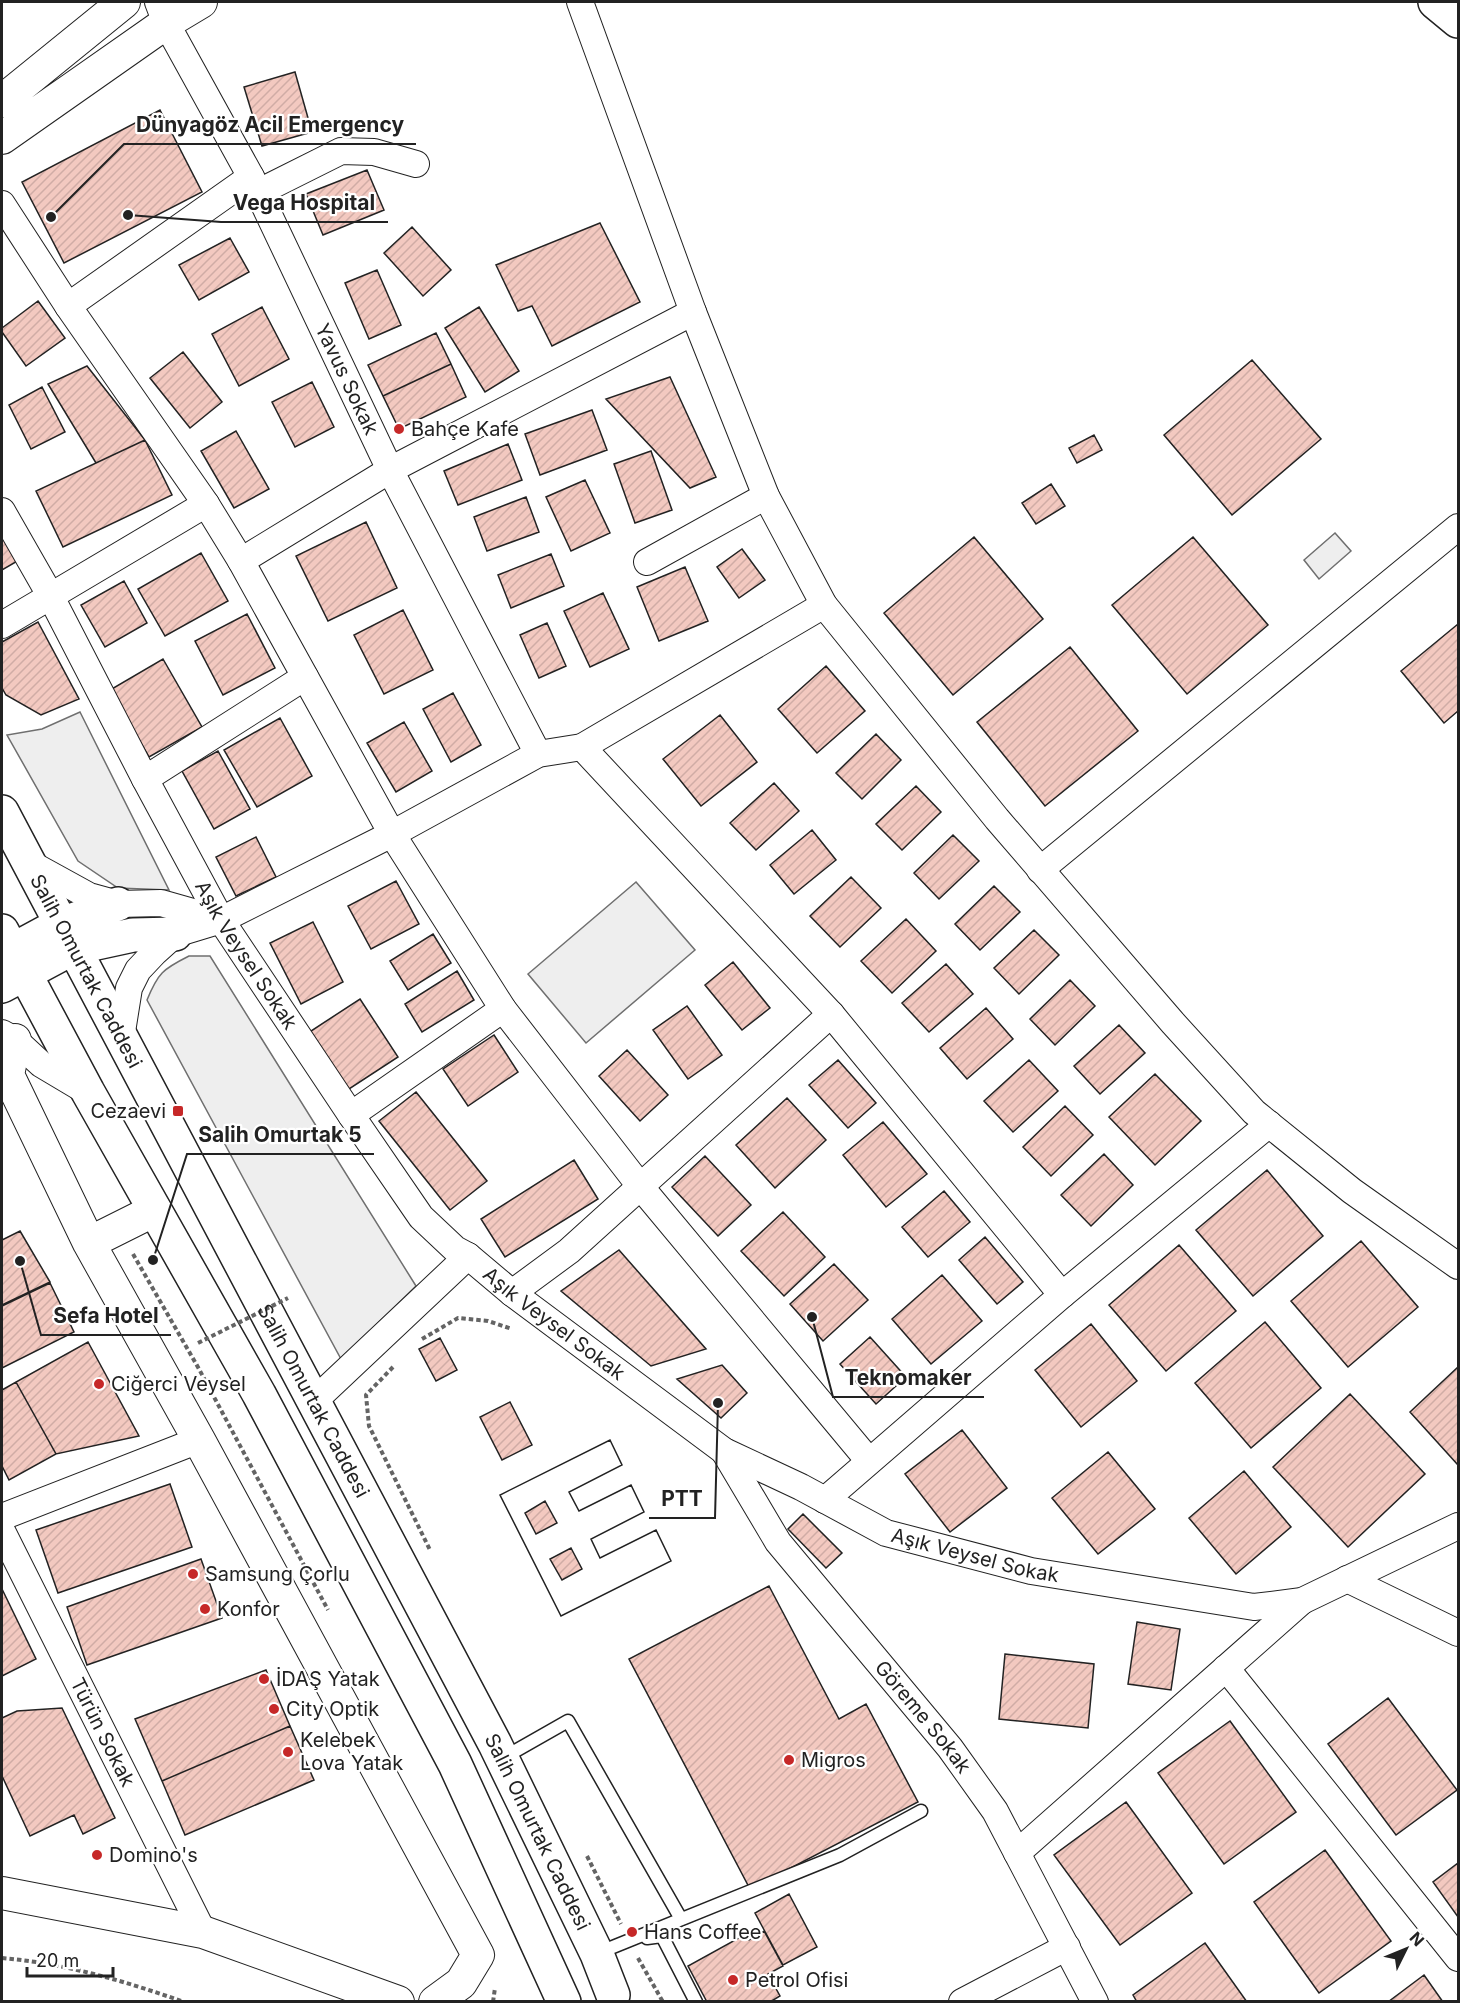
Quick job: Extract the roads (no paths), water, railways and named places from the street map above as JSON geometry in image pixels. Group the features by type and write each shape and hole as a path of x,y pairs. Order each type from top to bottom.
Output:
{"main road":[{"path":"1436,2 1458,21"},
{"name":"Salih Omurtak Caddesi","path":"2,812 502,1759 597,1954 621,1998"},
{"path":"118,904 67,936 8,959 88,1092 259,1394 455,1764 564,2001"},
{"path":"67,936 175,934"},
{"path":"578,2001 599,1994 621,1998"}],"street":[{"path":"2,101 124,2"},
{"path":"2,138 162,12 201,2"},
{"path":"580,2 693,312 766,496 824,605 1040,870 1254,1112 1352,1191 1458,1266"},
{"name":"Yavus Sokak","path":"162,12 255,184 390,470 538,754"},
{"path":"68,306 255,184 340,151 374,152 416,164"},
{"path":"2,204 68,306 206,504 241,561 392,834 503,1009 640,1186 869,1461"},
{"path":"241,561 390,470 693,312"},
{"path":"647,562 766,496"},
{"path":"2,624 206,504"},
{"name":"Aşık Veysel Sokak","path":"2,511 50,595 144,779 221,920 421,1217 455,1249 468,1256 512,1293 724,1451 825,1500 886,1533 1031,1571 1254,1607 1302,1601 1458,1526"},
{"path":"1040,870 1458,527"},
{"path":"121,1038 129,988 138,970 175,934 221,920 392,834 538,754 582,747 824,605"},
{"path":"144,779 305,677"},
{"path":"582,747 831,1014 1062,1294"},
{"path":"28,863 89,896 118,904 161,903 221,920"},
{"path":"351,1115 503,1009"},
{"path":"512,1293 569,1251 831,1014"},
{"path":"8,1037 41,1064 88,1092"},
{"path":"8,1037 8,1075 89,1243 199,1440 478,1955 461,1983 435,2001"},
{"path":"825,1500 1062,1294 1269,1124"},
{"path":"89,1243 155,1210"},
{"path":"313,1402 468,1256"},
{"path":"2,1517 199,1440"},
{"name":"Göreme Sokak","path":"724,1451 778,1542 950,1748 995,1811 1067,1947 1090,2000"},
{"name":"Türün Sokak","path":"2,1531 203,1932"},
{"path":"1347,1579 1458,1633"},
{"path":"1017,1853 1302,1601"},
{"path":"1226,1668 1458,1958"},
{"path":"2,1893 203,1932 398,2001"},
{"path":"962,2001 1067,1947"}],"lane":[{"path":"502,1759 568,1721 681,1919"},
{"path":"597,1954 840,1855 921,1811"},
{"path":"628,1940 662,1936 696,2001"}],"place":[{"name":"Vega Hospital","path":"128,215"},
{"name":"Dünyagöz Acil Emergency","path":"51,217"},
{"name":"Bahçe Kafe","path":"399,429"},
{"name":"Cezaevi","path":"178,1111"},
{"name":"Salih Omurtak 5","path":"153,1260"},
{"name":"Sefa Hotel","path":"20,1261"},
{"name":"Teknomaker","path":"812,1317"},
{"name":"Ciğerci Veysel","path":"99,1384"},
{"name":"PTT","path":"718,1403"},
{"name":"Samsung Çorlu","path":"193,1574"},
{"name":"Konfor","path":"205,1609"},
{"name":"İDAŞ Yatak","path":"264,1679"},
{"name":"City Optik","path":"274,1709"},
{"name":"Kelebek Lova Yatak","path":"288,1752"},
{"name":"Migros","path":"789,1760"},
{"name":"Domino's","path":"97,1855"},
{"name":"Hans Coffee","path":"632,1932"},
{"name":"Petrol Ofisi","path":"733,1980"}]}
